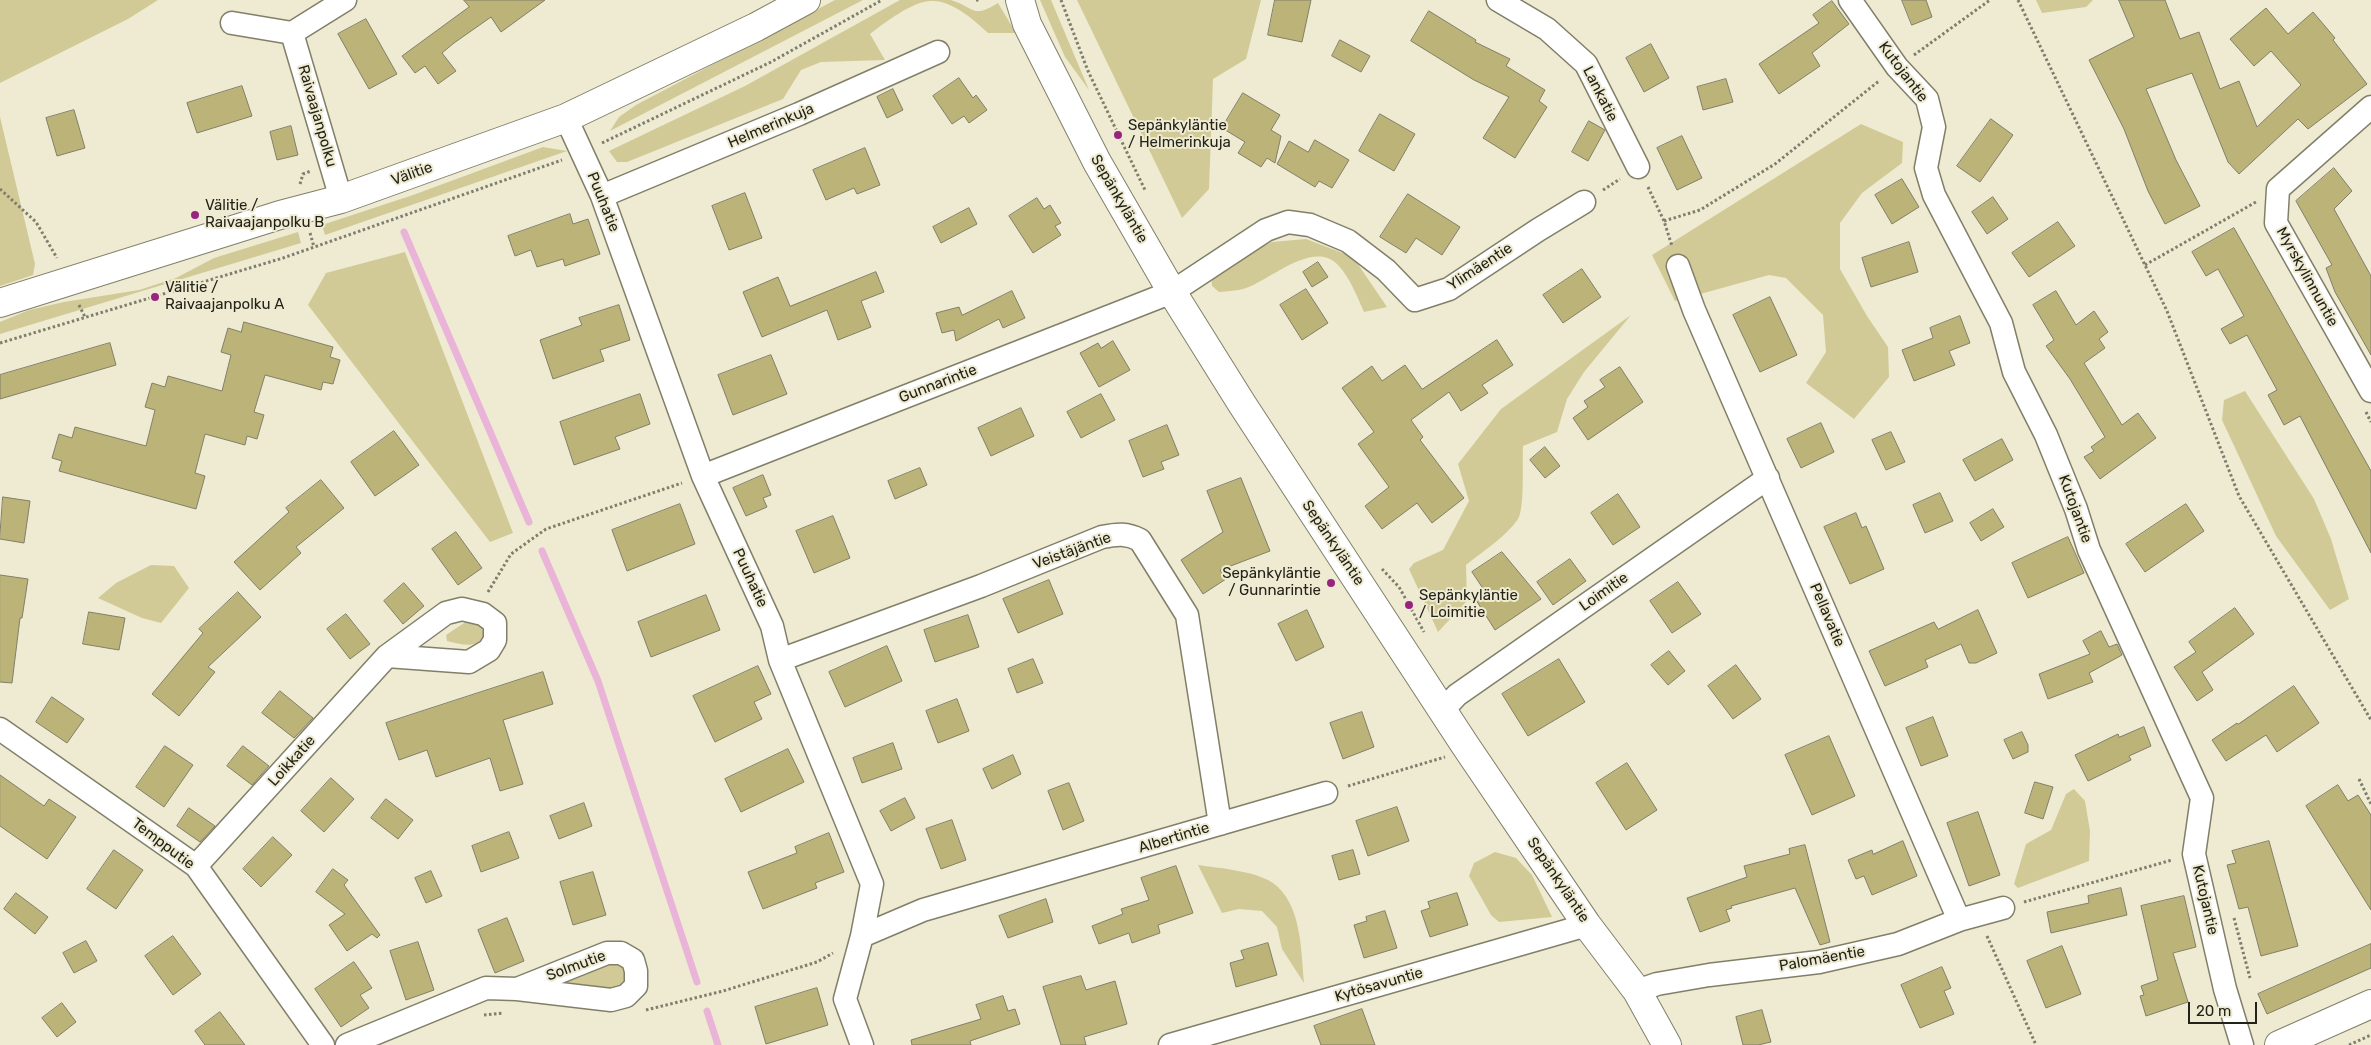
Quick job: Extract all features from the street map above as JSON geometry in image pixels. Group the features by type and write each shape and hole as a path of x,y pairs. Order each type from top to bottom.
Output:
{"main road":[{"name":"Välitie","path":"0,303 280,215 341,199 566,118 756,27 806,0"},
{"name":"Sepänkyläntie","path":"1004,0 1024,12 1097,162 1172,292 1313,514 1444,709 1465,745 1588,925 1637,991 1667,1045"},
{"path":"2279,1045 2371,1004"}],"street":[{"path":"232,23 292,33 345,0"},
{"name":"Lankatie","path":"1498,0 1547,30 1586,64 1638,167"},
{"name":"Kutojantie","path":"1850,0 1897,67 1927,99 1934,127 1926,168 1934,195 2001,323 2014,372 2049,443 2076,510 2089,550 2202,798 2194,854 2225,989 2242,1045"},
{"name":"Raivaajanpolku","path":"292,33 341,199"},
{"name":"Helmerinkuja","path":"602,196 799,114 938,52"},
{"path":"2278,189 2371,107"},
{"name":"Puuhatie","path":"566,118 602,196 703,476 772,626 780,660 872,884 862,936 845,998 862,1045"},
{"name":"Myrskylinnuntie","path":"2278,189 2276,223 2370,386"},
{"name":"Ylimäentie","path":"1172,292 1266,230 1288,222 1310,225 1348,242 1386,270 1415,300 1448,289 1531,234 1584,202"},
{"name":"Pellavatie","path":"1678,266 1694,310 1768,478 1968,918"},
{"name":"Gunnarintie","path":"703,476 1172,292"},
{"name":"Loimitie","path":"1444,709 1457,695 1768,478"},
{"name":"Veistäjäntie","path":"780,660 981,586 1102,537 1116,534 1130,535 1140,540 1187,615 1220,824"},
{"name":"Loikkatie","path":"196,866 387,656 446,613 462,608 476,612"},
{"path":"387,656 470,662 488,650 495,640 494,623 483,614 476,612"},
{"name":"Tempputie","path":"0,729 196,866 323,1045"},
{"name":"Albertintie","path":"862,936 923,910 1067,867 1101,860 1326,793"},
{"name":"Palomäentie","path":"1637,991 1657,984 1709,975 1818,962 1898,944 1968,918 2003,908"},
{"name":"Kytösavuntie","path":"1170,1045 1588,925"},
{"path":"347,1045 486,988 517,989"}],"path":[{"path":"0,343 283,258 582,152 770,62 882,0"},
{"path":"976,0 981,0"},
{"path":"1061,0 1088,70 1148,197"},
{"path":"1664,221 1700,210 1775,164 1897,67 1990,0"},
{"path":"2018,0 2167,311 2239,496 2371,720"},
{"path":"1584,202 1638,167 1664,221 1678,266"},
{"path":"0,189 36,222 85,318"},
{"path":"2145,265 2278,189"},
{"path":"476,612 511,554 546,529 703,476"},
{"path":"1379,566 1399,587 1426,638"},
{"path":"1326,793 1447,756 1465,745"},
{"path":"2359,779 2371,804"},
{"path":"2003,908 2194,854"},
{"path":"2233,913 2250,978"},
{"path":"1968,918 2036,1045"},
{"path":"2349,1045 2371,1035"}],"shaded area":[{"path":"0,0 158,0 128,19 0,83"},
{"path":"835,0 863,0 610,131 619,117 636,105"},
{"path":"900,0 951,0 978,11 990,8 998,3 1016,33 988,33 955,7 939,2 924,2 899,13 870,34 885,60 821,62 801,70 783,99 627,162 617,162 609,151 745,86"},
{"path":"1040,0 1051,0 1089,90 1065,57"},
{"path":"1077,0 1261,0 1246,59 1213,79 1209,189 1182,218"},
{"path":"2036,0 2093,0 2086,7 2042,13"},
{"path":"0,117 35,264 33,275 0,286"},
{"path":"1861,124 1903,142 1902,163 1862,193 1840,223 1840,269 1867,316 1888,347 1889,377 1854,419 1806,383 1826,352 1823,315 1786,278 1769,275 1675,301 1652,255"},
{"path":"543,147 567,151 325,235 322,225 413,195"},
{"path":"298,232 301,243 0,334 0,322 29,310 64,302 139,290 176,278 214,258"},
{"path":"1306,239 1353,257 1387,307 1364,312 1350,281 1338,265 1328,258 1317,256 1292,264 1243,289 1219,292 1212,286 1211,272 1272,242"},
{"path":"405,252 513,533 490,542 308,305 326,273"},
{"path":"1631,315 1584,372 1567,399 1557,432 1523,446 1522,505 1518,519 1501,538 1466,565 1467,601 1438,632 1409,569 1414,563 1443,550 1469,501 1458,464 1501,409"},
{"path":"2245,391 2314,499 2331,539 2349,599 2330,610 2276,536 2222,420 2224,400"},
{"path":"151,565 174,566 189,588 161,623 142,618 98,598 116,583"},
{"path":"467,621 482,625 485,635 481,640 468,645 447,641 446,635"},
{"path":"2074,789 2085,801 2090,831 2089,861 2018,888 2014,884 2026,844 2051,830 2066,794"},
{"path":"1495,852 1516,858 1532,875 1552,917 1499,922 1491,915 1469,876 1474,863"},
{"path":"1198,865 1257,876 1273,883 1283,892 1295,915 1301,943 1304,983 1282,949 1277,927 1262,911 1239,909 1222,913"},
{"path":"612,958 628,970 625,992 538,983"}],"building":[{"path":"464,0 545,0 501,32 491,17 454,43 442,53 456,71 438,84 425,66 415,73 402,56 469,7"},
{"path":"1275,0 1311,0 1302,42 1268,35"},
{"path":"1902,0 1926,0 1932,17 1912,25"},
{"path":"2119,0 2165,0 2180,39 2199,32 2220,89 2239,81 2257,127 2301,85 2271,51 2254,66 2230,39 2266,8 2288,34 2313,12 2335,38 2333,40 2367,84 2308,129 2298,119 2239,174 2228,162 2192,73 2146,89 2176,160 2200,206 2165,224 2148,191 2124,129 2089,60 2134,37"},
{"path":"1832,1 1849,24 1812,53 1820,66 1779,94 1759,64 1819,23 1813,15"},
{"path":"1429,11 1476,40 1475,42 1510,59 1506,66 1545,90 1539,101 1547,107 1515,158 1483,138 1509,97 1474,80 1411,41"},
{"path":"366,19 397,74 369,89 338,34"},
{"path":"1340,40 1370,56 1361,72 1332,56"},
{"path":"1651,44 1669,78 1644,92 1626,58"},
{"path":"959,78 973,98 976,95 987,110 969,123 964,116 952,124 933,96"},
{"path":"1726,79 1733,102 1703,110 1697,87"},
{"path":"242,86 252,116 197,133 187,103"},
{"path":"893,89 903,110 887,118 877,97"},
{"path":"1243,93 1280,115 1271,130 1281,136 1275,163 1267,158 1261,167 1238,153 1245,142 1222,128"},
{"path":"74,110 85,148 57,156 46,118"},
{"path":"1380,114 1415,134 1394,171 1359,151"},
{"path":"1991,119 2013,135 1980,182 1957,166"},
{"path":"1589,121 1605,130 1588,161 1572,152"},
{"path":"291,126 298,155 277,160 270,132"},
{"path":"1682,136 1702,178 1677,190 1657,148"},
{"path":"1315,140 1349,160 1332,188 1319,181 1315,187 1277,164 1289,141 1308,152"},
{"path":"865,148 880,185 857,194 854,188 826,200 813,170"},
{"path":"2334,168 2352,191 2334,209 2371,276 2371,355 2335,292 2326,268 2332,265 2296,201"},
{"path":"1902,179 1919,207 1892,224 1875,195"},
{"path":"745,193 762,238 729,250 712,206"},
{"path":"1408,194 1460,227 1442,255 1416,238 1406,253 1380,237"},
{"path":"1993,197 2008,219 1987,234 1972,212"},
{"path":"1037,198 1044,209 1050,205 1061,223 1055,226 1061,235 1033,253 1009,216"},
{"path":"969,208 977,224 941,243 933,227"},
{"path":"570,214 573,224 588,219 600,254 565,266 563,259 537,267 531,250 515,256 508,236"},
{"path":"2058,222 2075,246 2029,277 2012,253"},
{"path":"2234,228 2371,471 2371,553 2300,416 2284,425 2268,395 2277,390 2247,335 2230,344 2221,329 2244,316 2218,269 2206,276 2192,252"},
{"path":"1909,242 1918,272 1871,287 1862,258"},
{"path":"1318,262 1328,277 1312,287 1303,272"},
{"path":"1582,269 1601,297 1563,323 1543,295"},
{"path":"876,272 884,292 861,301 871,327 838,340 827,310 762,337 743,292 778,277 790,306"},
{"path":"1306,289 1328,323 1302,340 1280,305"},
{"path":"1012,291 1025,318 1003,328 999,319 956,341 954,330 942,333 936,313 959,307 962,315"},
{"path":"2056,291 2076,325 2094,311 2108,332 2099,339 2105,348 2084,363 2122,425 2138,413 2156,438 2100,479 2084,457 2094,451 2091,447 2105,437 2070,379 2046,346 2054,340 2033,305"},
{"path":"1770,297 1797,355 1760,372 1733,315"},
{"path":"619,305 630,340 600,350 604,361 553,379 540,340 582,325 579,318"},
{"path":"1960,316 1970,343 1949,351 1955,365 1914,381 1902,350 1933,338 1930,328"},
{"path":"244,322 333,347 330,357 340,360 333,384 323,382 321,390 265,375 254,412 264,415 257,439 247,436 245,445 205,434 195,473 205,476 196,509 59,471 62,461 52,458 59,434 72,438 75,427 146,446 155,410 145,407 152,383 165,387 168,376 222,391 231,355 221,352 228,328 241,332"},
{"path":"1497,340 1513,365 1482,385 1488,393 1461,411 1449,392 1411,420 1423,437 1420,440 1464,498 1432,523 1417,503 1382,529 1365,506 1389,487 1358,444 1374,432 1342,388 1372,366 1382,381 1405,365 1422,389"},
{"path":"1113,341 1130,370 1099,387 1080,353 1098,343 1101,348"},
{"path":"110,343 116,365 0,399 0,375"},
{"path":"771,355 787,394 733,415 718,375"},
{"path":"1620,367 1643,402 1588,440 1573,418 1588,407 1584,401 1605,387 1600,380"},
{"path":"640,394 650,424 615,437 620,449 574,465 560,422"},
{"path":"1101,394 1115,420 1081,438 1067,412"},
{"path":"1021,408 1034,436 991,456 978,428"},
{"path":"1821,423 1834,452 1801,468 1787,439"},
{"path":"1167,425 1179,455 1161,462 1164,469 1143,477 1129,441"},
{"path":"394,431 419,465 375,496 351,462"},
{"path":"1891,432 1905,462 1886,470 1872,440"},
{"path":"2002,439 2013,460 1975,481 1963,460"},
{"path":"1545,447 1560,466 1545,478 1530,460"},
{"path":"920,468 927,485 895,499 888,481"},
{"path":"763,475 771,495 763,498 767,507 746,516 733,488"},
{"path":"1241,478 1270,551 1220,570 1226,579 1203,594 1181,560 1223,532 1207,491"},
{"path":"321,480 344,508 296,547 301,553 260,590 234,562 289,512 286,508"},
{"path":"1940,493 1953,521 1925,533 1913,505"},
{"path":"1618,494 1640,527 1613,545 1591,513"},
{"path":"3,497 30,501 24,543 0,539"},
{"path":"680,504 695,544 627,571 612,530"},
{"path":"2186,504 2204,531 2145,572 2126,544"},
{"path":"1993,509 2004,527 1981,541 1970,523"},
{"path":"1856,513 1862,528 1866,526 1884,569 1850,584 1824,527"},
{"path":"833,516 850,558 814,573 796,531"},
{"path":"456,532 482,568 458,585 432,549"},
{"path":"2068,537 2084,573 2028,598 2012,563"},
{"path":"1502,552 1541,599 1495,630 1476,600 1486,593 1472,572"},
{"path":"1570,559 1586,581 1553,605 1537,582"},
{"path":"0,575 28,579 22,618 20,618 12,683 0,682"},
{"path":"1049,580 1063,614 1018,633 1003,599"},
{"path":"1678,582 1701,614 1672,633 1650,601"},
{"path":"404,583 424,606 403,624 384,601"},
{"path":"238,592 261,617 208,667 215,672 179,716 152,694 203,633 199,629"},
{"path":"706,595 720,630 651,657 638,622"},
{"path":"2235,608 2254,634 2202,672 2213,690 2197,701 2174,667 2196,652 2189,642"},
{"path":"1307,610 1324,647 1296,661 1278,624"},
{"path":"1978,610 1997,653 1976,663 1969,663 1961,644 1925,660 1928,667 1885,686 1869,651 1934,622 1938,629"},
{"path":"89,612 125,618 119,650 83,644"},
{"path":"346,614 370,644 350,659 327,629"},
{"path":"968,615 979,647 935,662 924,630"},
{"path":"2101,631 2109,647 2117,644 2122,655 2089,673 2093,682 2048,699 2039,674 2090,654 2083,641"},
{"path":"887,646 902,681 845,707 829,672"},
{"path":"1669,651 1685,671 1668,685 1651,665"},
{"path":"1033,659 1043,683 1017,693 1008,669"},
{"path":"1559,659 1585,702 1528,736 1502,694"},
{"path":"1736,665 1761,699 1733,719 1708,686"},
{"path":"758,666 771,694 754,702 762,719 715,742 693,696"},
{"path":"543,672 553,704 503,720 523,784 500,791 490,758 436,777 427,750 399,760 386,723"},
{"path":"2294,686 2319,723 2277,752 2266,735 2226,761 2212,740"},
{"path":"280,691 313,718 294,738 262,713"},
{"path":"52,697 84,719 67,743 36,722"},
{"path":"957,699 969,731 938,743 926,711"},
{"path":"1362,712 1374,747 1343,759 1330,723"},
{"path":"1933,717 1948,756 1921,766 1906,728"},
{"path":"2144,727 2151,746 2129,756 2131,760 2088,781 2075,755 2118,734 2119,737"},
{"path":"2022,732 2028,745 2028,752 2013,759 2004,740"},
{"path":"1829,736 1855,796 1812,815 1785,755"},
{"path":"893,743 902,769 862,783 853,758"},
{"path":"165,746 193,765 164,807 136,787"},
{"path":"243,746 269,766 252,785 227,766"},
{"path":"788,749 804,782 741,812 725,779"},
{"path":"1013,755 1021,774 992,789 983,769"},
{"path":"1627,763 1657,810 1626,830 1596,783"},
{"path":"0,775 44,806 49,799 76,817 47,859 0,826"},
{"path":"331,778 354,799 324,832 301,811"},
{"path":"2035,782 2053,787 2043,819 2025,813"},
{"path":"1069,783 1084,821 1063,830 1048,791"},
{"path":"2338,785 2348,801 2358,795 2371,815 2371,910 2306,806"},
{"path":"905,798 915,818 891,831 880,811"},
{"path":"386,799 413,820 398,839 371,818"},
{"path":"584,803 592,826 559,839 550,816"},
{"path":"1397,807 1409,841 1368,856 1356,821"},
{"path":"189,808 215,826 200,842 177,826"},
{"path":"1978,812 2000,875 1969,886 1947,823"},
{"path":"952,820 966,860 941,869 926,829"},
{"path":"509,832 519,858 481,872 472,846"},
{"path":"829,833 844,872 815,883 817,888 763,909 748,872 797,853 795,847"},
{"path":"273,837 292,855 261,887 243,869"},
{"path":"1903,841 1917,876 1872,895 1864,876 1856,879 1848,860 1872,850 1873,854"},
{"path":"2269,841 2298,946 2261,956 2248,907 2239,909 2227,865 2236,863 2232,851"},
{"path":"1805,845 1830,942 1820,945 1795,888 1731,906 1732,908 1726,910 1730,921 1700,932 1687,898 1747,877 1744,866 1790,854 1789,849"},
{"path":"114,850 143,870 116,909 87,889"},
{"path":"1353,850 1360,874 1339,880 1332,856"},
{"path":"1176,866 1193,913 1158,925 1160,933 1132,943 1129,933 1099,944 1092,926 1123,914 1121,909 1149,900 1141,878"},
{"path":"333,869 348,880 344,885 380,935 377,938 372,934 347,951 329,925 345,914 316,892"},
{"path":"431,871 442,896 426,903 415,878"},
{"path":"593,872 606,915 573,925 560,882"},
{"path":"2121,888 2127,915 2051,933 2047,912 2089,903 2088,896"},
{"path":"16,893 48,917 35,934 4,909"},
{"path":"1457,893 1468,925 1430,937 1421,911 1430,908 1428,902"},
{"path":"2184,896 2196,947 2173,953 2188,1002 2146,1016 2140,996 2144,995 2141,986 2158,980 2141,906"},
{"path":"1046,899 1053,922 1008,938 999,916"},
{"path":"1385,911 1397,948 1364,958 1354,925 1367,921 1366,917"},
{"path":"507,918 524,961 495,973 478,930"},
{"path":"173,936 201,974 173,995 145,956"},
{"path":"86,941 97,961 74,973 63,953"},
{"path":"418,942 434,990 406,1000 390,951"},
{"path":"1268,943 1277,975 1236,987 1230,963 1244,959 1241,951"},
{"path":"2371,944 2371,968 2267,1014 2258,994"},
{"path":"2062,946 2081,994 2046,1008 2027,961"},
{"path":"354,962 372,988 360,995 369,1008 341,1027 315,989"},
{"path":"1942,967 1951,988 1944,991 1954,1014 1920,1028 1901,985"},
{"path":"1081,976 1086,990 1115,981 1127,1024 1084,1037 1086,1045 1061,1045 1043,987"},
{"path":"817,988 828,1025 766,1044 755,1007"},
{"path":"1003,996 1008,1011 1015,1009 1020,1024 970,1041 971,1045 912,1045 911,1040 981,1019 976,1005"},
{"path":"62,1003 76,1022 57,1037 42,1018"},
{"path":"1362,1009 1375,1045 1321,1045 1314,1026"},
{"path":"1762,1010 1771,1042 1758,1045 1743,1045 1736,1017"},
{"path":"220,1012 245,1045 205,1045 195,1031"}],"waterway":[{"path":"404,232 529,522"},
{"path":"542,551 598,681 697,982"},
{"path":"707,1011 718,1045"}],"place":[{"name":"Sepänkyläntie / Helmerinkuja","path":"1118,135"},
{"name":"Välitie / Raivaajanpolku B","path":"195,215"},
{"name":"Välitie / Raivaajanpolku A","path":"155,297"},
{"name":"Sepänkyläntie / Gunnarintie","path":"1331,583"},
{"name":"Sepänkyläntie / Loimitie","path":"1409,605"}]}
